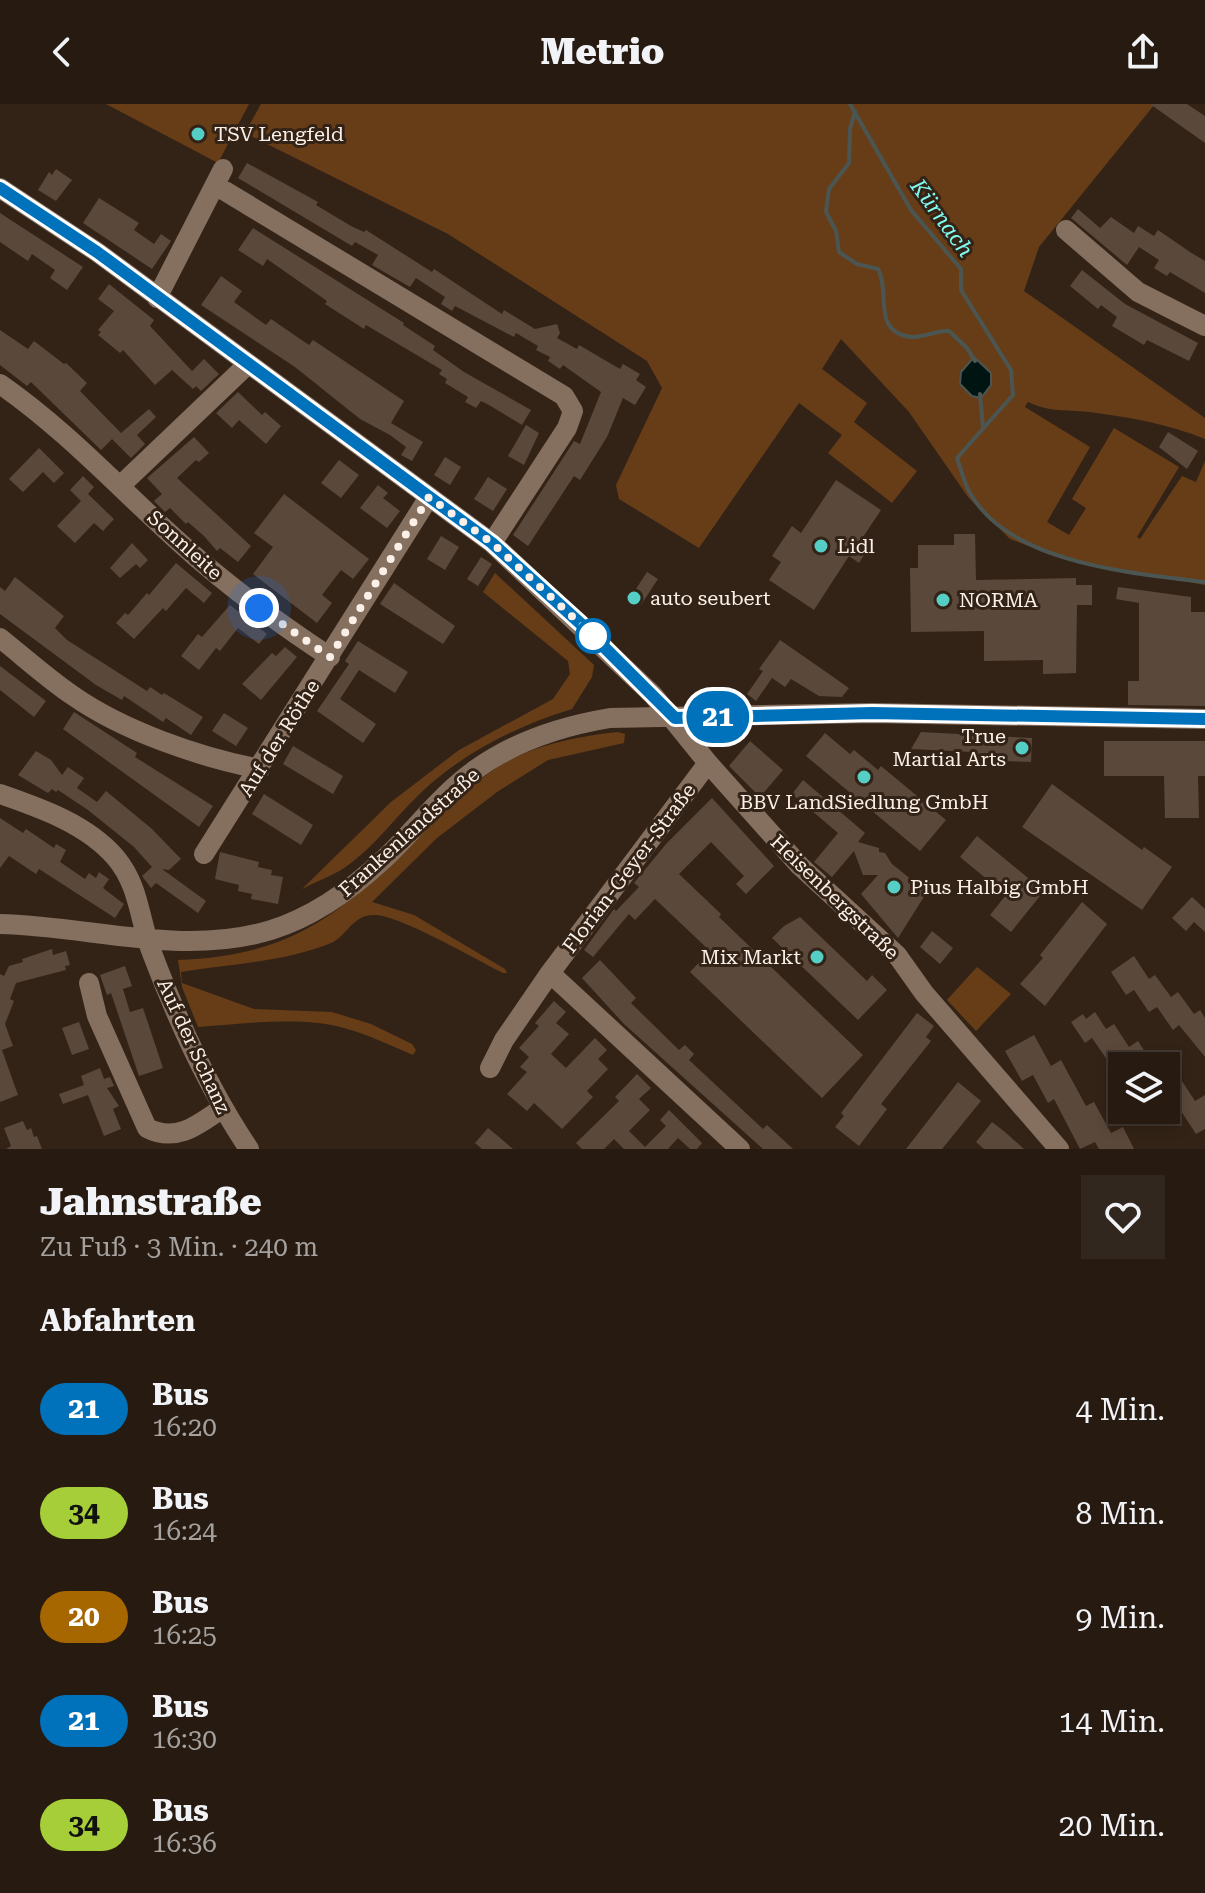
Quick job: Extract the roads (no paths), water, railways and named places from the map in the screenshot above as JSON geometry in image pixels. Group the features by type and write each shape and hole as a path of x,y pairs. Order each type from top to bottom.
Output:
{"street":[{"path":"157,298 219,177 564,396 573,411 567,428 492,543"},
{"name":"Heisenbergstraße","path":"0,188 85,244 492,543 581,624 675,718 708,763 800,866 897,955 924,993 1059,1149"},
{"path":"1066,230 1104,266 1138,292 1205,326"},
{"path":"120,486 247,365"},
{"name":"Sonnleite","path":"0,384 234,589 330,657"},
{"name":"Auf der Röthe","path":"204,854 429,497"},
{"path":"0,638 74,696 112,717 165,741 225,762 260,769"},
{"name":"Frankenlandstraße","path":"0,924 146,939 212,941 274,929 331,901 384,859 440,799 476,769 508,750 572,725 610,718 872,713 1205,719"},
{"name":"Florian-Geyer-Straße","path":"490,1068 504,1040 550,973 708,763"},
{"name":"Auf der Schanz","path":"0,794 54,814 92,837 114,856 132,881 146,939 196,1059 221,1109 249,1149"},
{"name":"Florian-Geyer-Straße","path":"550,973 740,1149"},
{"path":"89,983 97,1016 147,1128 159,1134 187,1131 221,1109"}],"waterway":[{"name":"Kürnach","path":"850,104 911,210 961,269 961,290 1011,370 1013,395 957,458 970,493 989,517 1013,536 1043,550 1109,569 1205,582"},
{"name":"Kürnach","path":"855,111 850,129 849,163 829,189 826,212 836,231 839,252 857,264 878,269 882,279 886,320 891,328 911,337 949,331 967,348 975,361"},
{"name":"Kürnach","path":"980,394 983,428"}],"place":[{"name":"TSV Lengfeld","path":"198,134"},
{"name":"Lidl","path":"821,546"},
{"name":"auto seubert","path":"634,598"},
{"name":"NORMA","path":"943,600"},
{"name":"True Martial Arts","path":"1022,748"},
{"name":"BBV LandSiedlung GmbH","path":"864,777"},
{"name":"Pius Halbig GmbH","path":"894,887"},
{"name":"Mix Markt","path":"817,957"}]}
